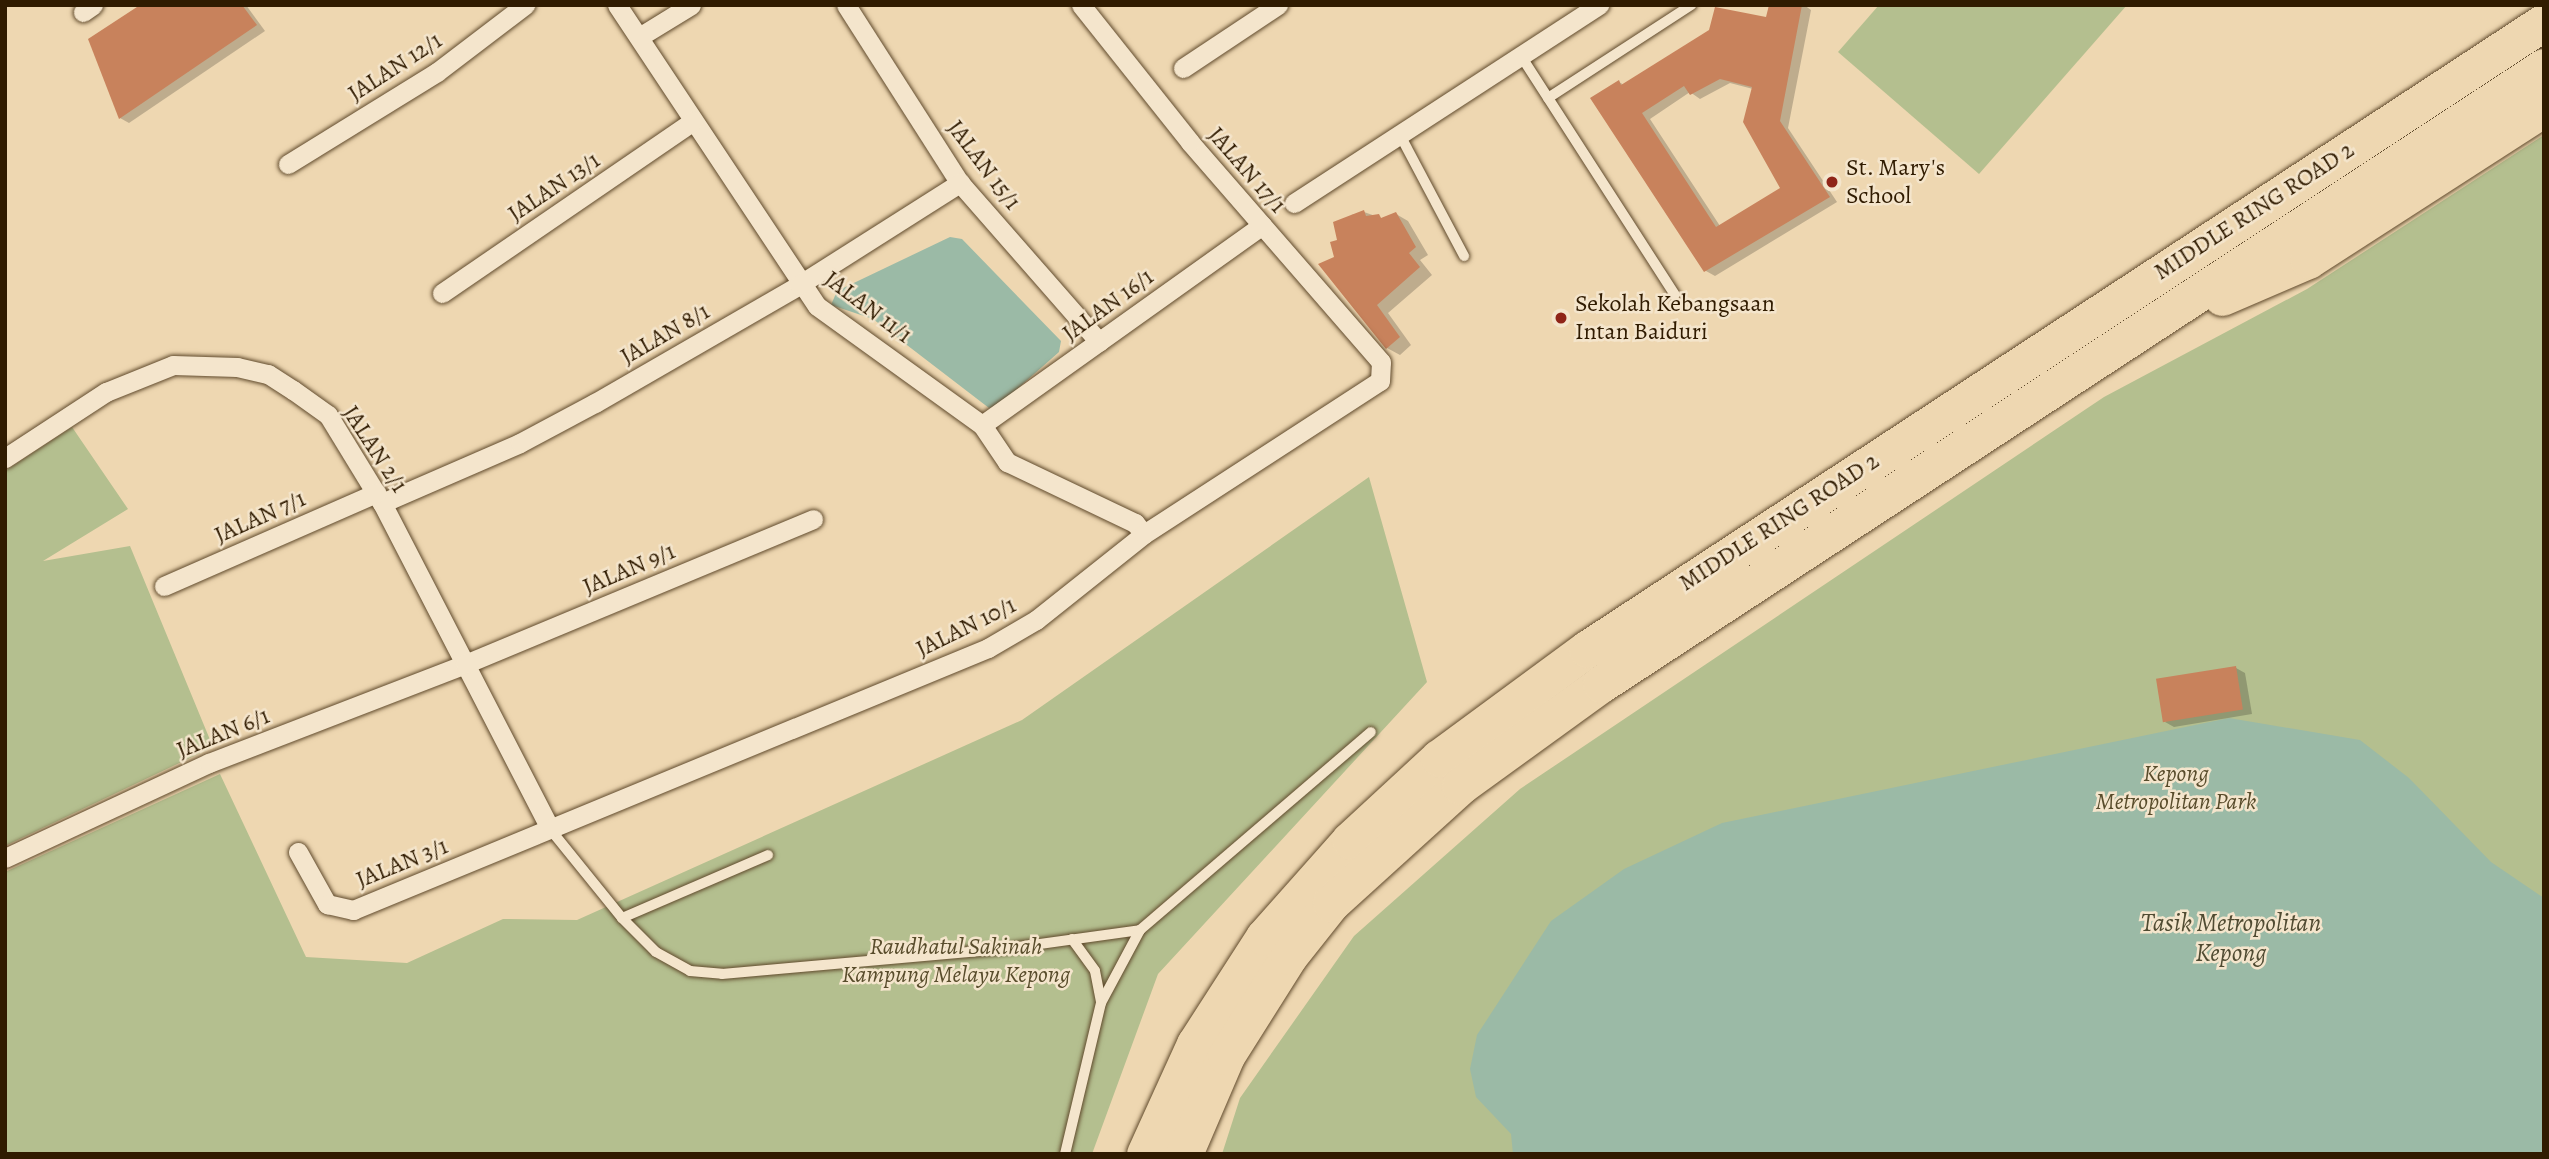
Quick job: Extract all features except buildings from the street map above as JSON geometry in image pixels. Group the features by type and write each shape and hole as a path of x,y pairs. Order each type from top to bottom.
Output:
{"highway":[{"name":"MIDDLE RING ROAD 2","path":"1145,1154 1195,1044 1264,937 1350,840 1439,758 1598,641 2530,31"},
{"name":"MIDDLE RING ROAD 2","path":"1184,1154 1226,1056 1289,956 1331,903 1376,859 1460,786 1601,684 2544,67"},
{"path":"2131,336 2308,260 2544,108"}],"street":[{"name":"JALAN 12/1","path":"288,163 437,72 525,5"},
{"path":"617,5 639,37 691,5"},
{"name":"JALAN 15/1","path":"846,5 960,183 1099,342"},
{"name":"JALAN 17/1","path":"1081,5 1262,225 1381,362"},
{"path":"1183,68 1278,5"},
{"path":"1294,203 1599,5"},
{"name":"JALAN 11/1","path":"639,37 799,285 817,306 982,425 1007,462 1135,523 1144,534"},
{"name":"JALAN 13/1","path":"442,293 694,121"},
{"name":"JALAN 8/1","path":"379,498 531,437 799,285 960,183"},
{"name":"JALAN 16/1","path":"982,425 1262,225"},
{"name":"JALAN 10/1","path":"550,828 988,648 1036,620 1144,534 1380,381 1381,362"},
{"name":"JALAN 2/1","path":"5,458 139,376 173,365 208,363 268,374 328,415 379,498 550,828"},
{"name":"JALAN 7/1","path":"164,586 379,498"},
{"name":"JALAN 9/1","path":"465,664 813,519"},
{"name":"JALAN 6/1","path":"5,858 209,763 465,664"},
{"name":"JALAN 3/1","path":"298,852 327,904 354,910 550,828"}],"lane":[{"path":"1548,98 1691,5"},
{"path":"2530,31 2544,10"},
{"path":"1521,56 1675,295"},
{"path":"1400,135 1464,256"},
{"path":"1065,1154 1101,1003 1140,930 1371,732"},
{"path":"550,828 622,918 656,952 690,971 722,974 1140,930"},
{"path":"622,918 768,855"},
{"path":"1072,939 1095,971 1101,1003"}],"green space":[{"path":"1879,5 2127,5 1979,174 1838,52"},
{"name":"Kepong Metropolitan Park","path":"2544,135 2544,1154 1222,1154 1240,1098 1354,936 1520,789 2104,397 2307,289"},
{"path":"72,427 128,509 43,561 130,546 213,747 5,846 5,471"},
{"name":"Raudhatul Sakinah Kampung Melayu Kepong","path":"1369,477 1427,682 1158,974 1092,1154 5,1154 5,872 220,774 306,957 407,963 503,919 577,920 1022,720"}],"water":[{"path":"950,237 962,239 1061,341 1059,352 998,406 989,408 873,319 831,305 837,291"},
{"name":"Tasik Metropolitan Kepong","path":"2229,718 2360,740 2409,778 2491,862 2544,898 2544,1154 1513,1154 1511,1134 1476,1097 1470,1069 1477,1035 1551,921 1624,869 1722,823"}],"place":[{"name":"St. Mary's School","path":"1832,182"},
{"name":"Sekolah Kebangsaan Intan Baiduri","path":"1561,318"}]}
